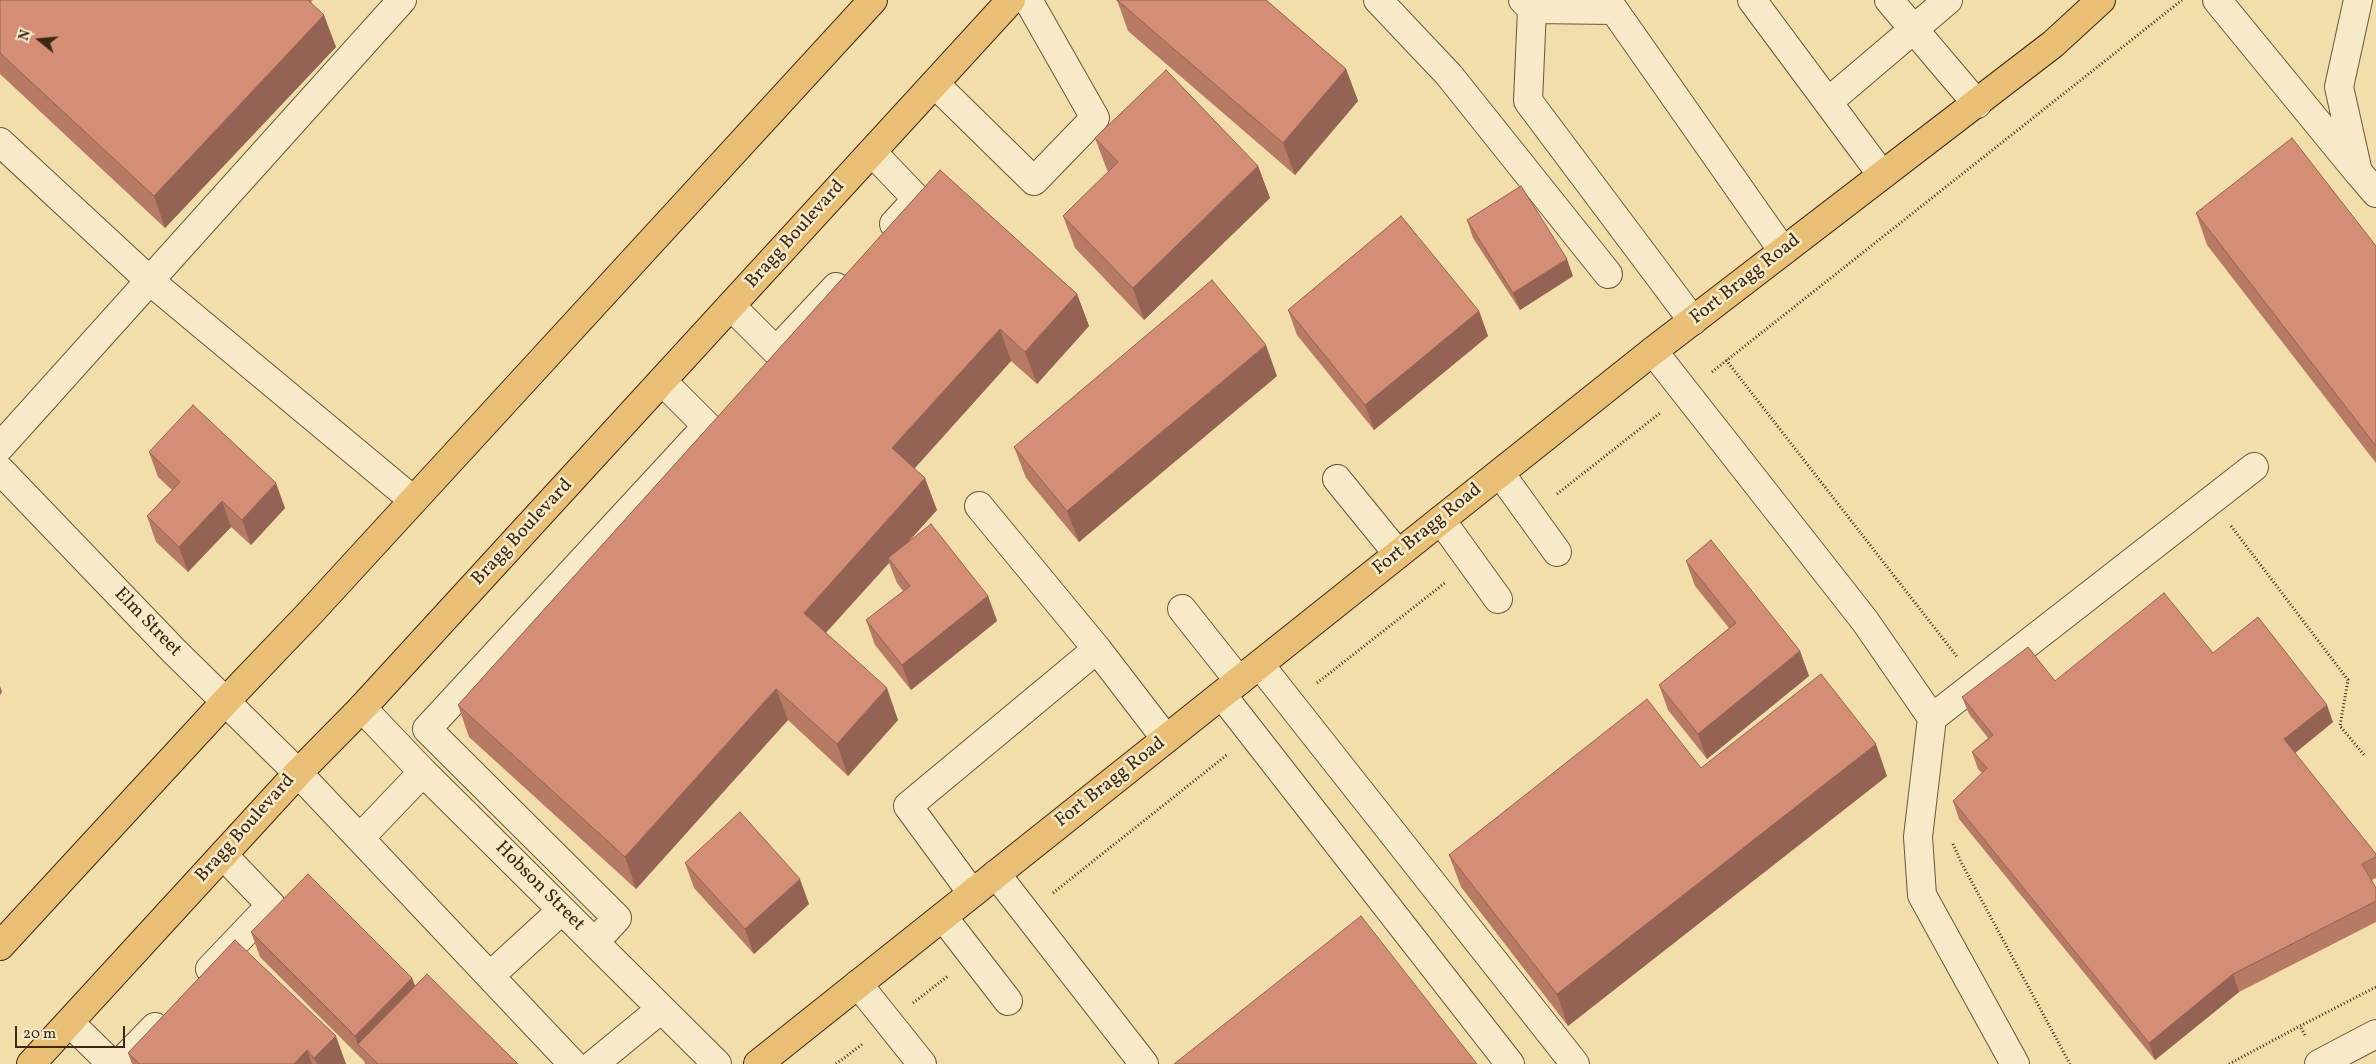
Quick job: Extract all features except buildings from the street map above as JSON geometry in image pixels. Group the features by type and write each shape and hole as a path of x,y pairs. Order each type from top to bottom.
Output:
{"main road":[{"path":"0,946 873,0"},
{"name":"Bragg Boulevard","path":"31,1064 298,772 362,708 1011,0"},
{"name":"Fort Bragg Road","path":"758,1064 1653,351 2053,44 2090,4"}],"street":[{"path":"0,447 402,0"},
{"path":"934,84 1034,181 1095,118 1028,0"},
{"path":"1378,0 1449,75 1608,274"},
{"path":"1752,0 1882,175"},
{"path":"1889,0 1976,104"},
{"path":"1828,102 1948,0"},
{"path":"2217,0 2376,192"},
{"path":"2358,0 2339,87 2358,172"},
{"path":"1693,321 1528,101 1528,5 1614,10 1784,251"},
{"path":"1512,153 1544,122"},
{"path":"0,142 150,281 413,500"},
{"path":"872,152 917,200 877,243"},
{"path":"731,306 776,351 850,272"},
{"path":"1653,351 1865,620 1932,718 1918,837 1922,895 2015,1064"},
{"path":"595,942 618,918 427,729 708,426 662,381"},
{"path":"1932,718 2254,467"},
{"name":"Elm Street","path":"0,470 225,702 298,772 573,1064"},
{"path":"1500,473 1556,552"},
{"path":"1337,478 1398,554"},
{"path":"979,506 1097,649 1166,739"},
{"path":"1441,520 1498,599"},
{"path":"1182,609 1230,688 1510,1064"},
{"path":"972,893 908,806 1097,649"},
{"path":"1260,665 1575,1064"},
{"name":"Hobson Street","path":"362,708 423,772 717,1064"},
{"path":"360,838 423,772"},
{"path":"195,984 271,905 223,855"},
{"path":"996,874 1144,1064"},
{"path":"491,975 562,910"},
{"path":"943,917 1008,1001"},
{"path":"858,984 922,1064"},
{"path":"120,1064 175,1006"},
{"path":"594,1064 661,1009"},
{"path":"70,1023 112,1064"},
{"path":"2319,1064 2375,1038"}],"path":[{"path":"1726,360 1977,682"},
{"path":"2229,524 2348,680 2340,726 2365,756"},
{"path":"1950,836 1960,862 2070,1064"},
{"path":"2228,1064 2300,1026"}]}
